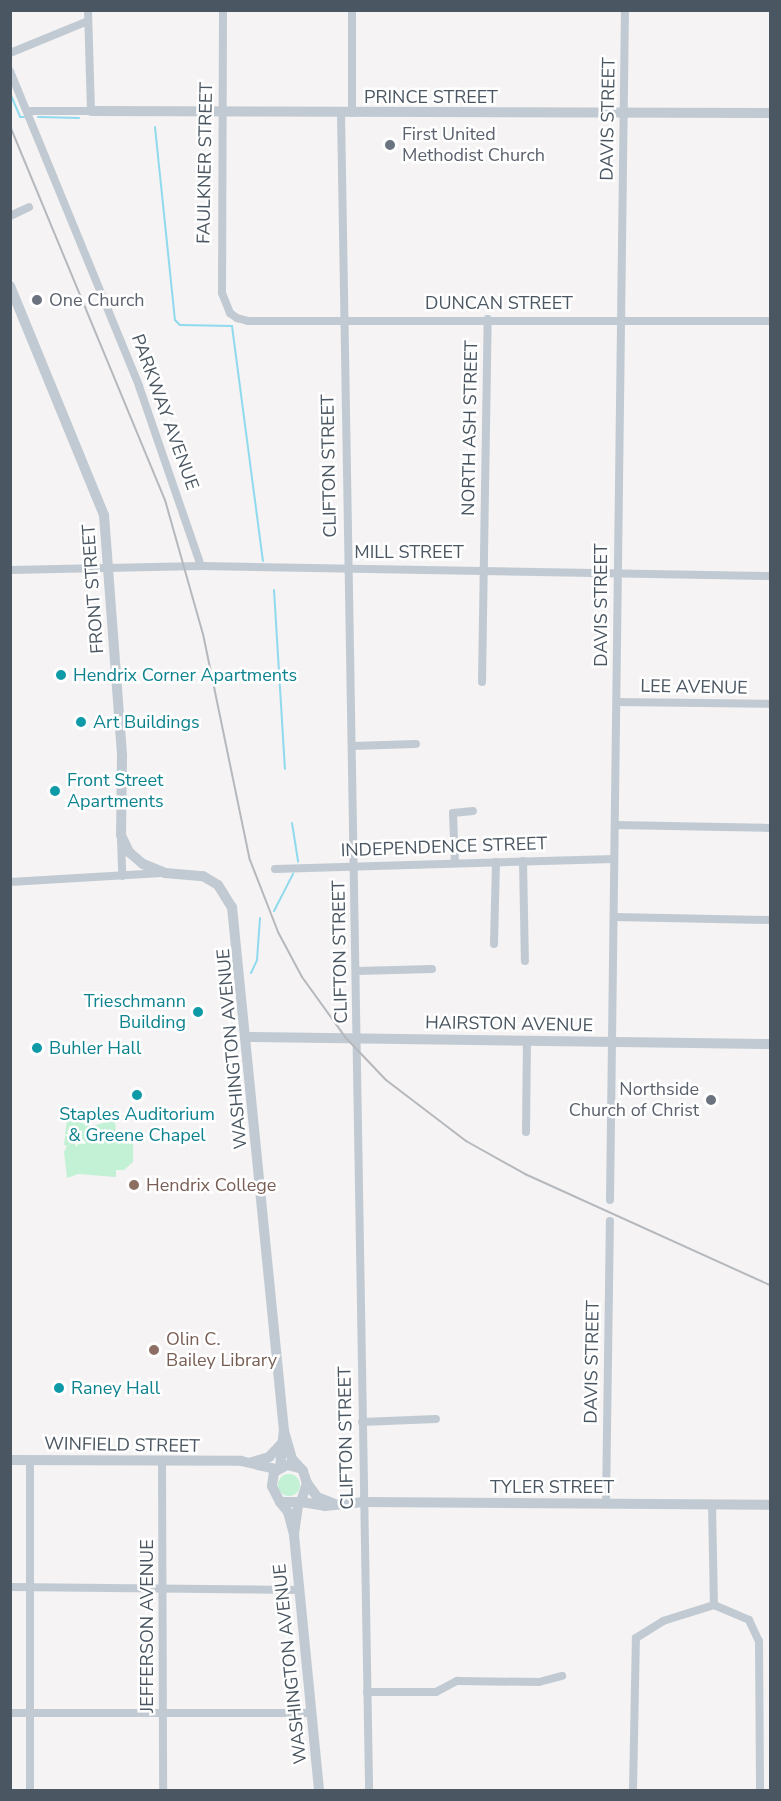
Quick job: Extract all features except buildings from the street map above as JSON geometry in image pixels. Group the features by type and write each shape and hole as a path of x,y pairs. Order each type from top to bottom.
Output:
{"street":[{"path":"29,111 92,111 88,10"},
{"name":"FAULKNER STREET","path":"222,10 222,293 230,313"},
{"name":"CLIFTON STREET","path":"352,10 347,113 344,320 347,568 357,971 369,1791"},
{"name":"DAVIS STREET","path":"610,1200 625,10"},
{"path":"10,53 88,21"},
{"name":"PARKWAY AVENUE","path":"10,71 29,111 140,386 201,566"},
{"name":"PRINCE STREET","path":"92,111 771,113"},
{"path":"10,216 29,207"},
{"name":"FRONT STREET","path":"10,286 99,498 110,569 122,769 122,876"},
{"name":"DUNCAN STREET","path":"230,313 248,321 488,319 771,321"},
{"name":"NORTH ASH STREET","path":"482,682 488,319"},
{"name":"MILL STREET","path":"10,570 201,566 618,571 771,576"},
{"name":"LEE AVENUE","path":"617,702 771,704"},
{"path":"352,746 416,744"},
{"path":"455,863 453,813 473,811"},
{"path":"615,825 771,828"},
{"path":"121,835 135,858 165,873"},
{"name":"INDEPENDENCE STREET","path":"275,869 614,859"},
{"path":"523,861 525,961"},
{"path":"494,944 496,862"},
{"path":"10,882 165,873"},
{"name":"WASHINGTON AVENUE","path":"165,873 186,873 218,885 232,907 237,926 284,1431 292,1460 299,1468"},
{"path":"614,917 771,920"},
{"path":"357,971 432,969"},
{"name":"HAIRSTON AVENUE","path":"247,1037 771,1044"},
{"path":"526,1132 527,1041"},
{"name":"DAVIS STREET","path":"606,1503 610,1221"},
{"path":"362,1422 436,1419"},
{"name":"WASHINGTON AVENUE","path":"278,1468 284,1431"},
{"path":"252,1462 269,1457 281,1444"},
{"name":"WINFIELD STREET","path":"10,1460 252,1462 278,1468"},
{"path":"30,1460 32,1587 30,1791"},
{"name":"JEFFERSON AVENUE","path":"162,1461 165,1589 163,1791"},
{"name":"WINFIELD STREET","path":"232,1463 259,1472 272,1486"},
{"path":"308,1483 299,1503 280,1502 272,1486 278,1468 299,1468 308,1483 316,1497 334,1503"},
{"name":"WASHINGTON AVENUE","path":"280,1502 288,1512 294,1534 319,1791"},
{"name":"TYLER STREET","path":"299,1503 318,1505 363,1502 771,1505"},
{"name":"WASHINGTON AVENUE","path":"294,1534 299,1503"},
{"path":"712,1504 714,1605"},
{"path":"297,1520 308,1508 318,1505"},
{"path":"10,1587 300,1590"},
{"path":"633,1791 636,1638 663,1621 714,1605 749,1620 759,1641 760,1791"},
{"path":"367,1692 436,1692 457,1682 538,1682 562,1676"},
{"path":"10,1713 312,1713"}],"green space":[{"path":"67,1119 93,1126 115,1119 116,1137 133,1137 133,1162 124,1170 116,1170 116,1177 78,1174 67,1178 64,1152 67,1146 64,1145"},
{"path":"285,1474 293,1474 300,1481 300,1489 293,1496 285,1496 278,1489 278,1481"}],"waterway":[{"path":"10,93 20,117 25,117"},
{"path":"38,117 79,118"},
{"path":"155,127 175,320 180,325 232,326 263,561"},
{"path":"274,590 285,769"},
{"path":"292,823 298,862"},
{"path":"274,911 293,874"},
{"path":"251,973 257,960 260,918"}],"railway":[{"path":"10,126 165,500 203,634 250,860 278,932 302,977 346,1038 386,1080 466,1141 525,1174 770,1285"}],"place":[{"name":"First United Methodist Church","path":"390,145"},
{"name":"One Church","path":"37,300"},
{"name":"Hendrix Corner Apartments","path":"61,675"},
{"name":"Art Buildings","path":"81,722"},
{"name":"Front Street Apartments","path":"55,791"},
{"name":"Trieschmann Building","path":"198,1012"},
{"name":"Buhler Hall","path":"37,1048"},
{"name":"Staples Auditorium & Greene Chapel","path":"137,1095"},
{"name":"Northside Church of Christ","path":"711,1100"},
{"name":"Hendrix College","path":"134,1185"},
{"name":"Olin C. Bailey Library","path":"154,1350"},
{"name":"Raney Hall","path":"59,1388"}]}
